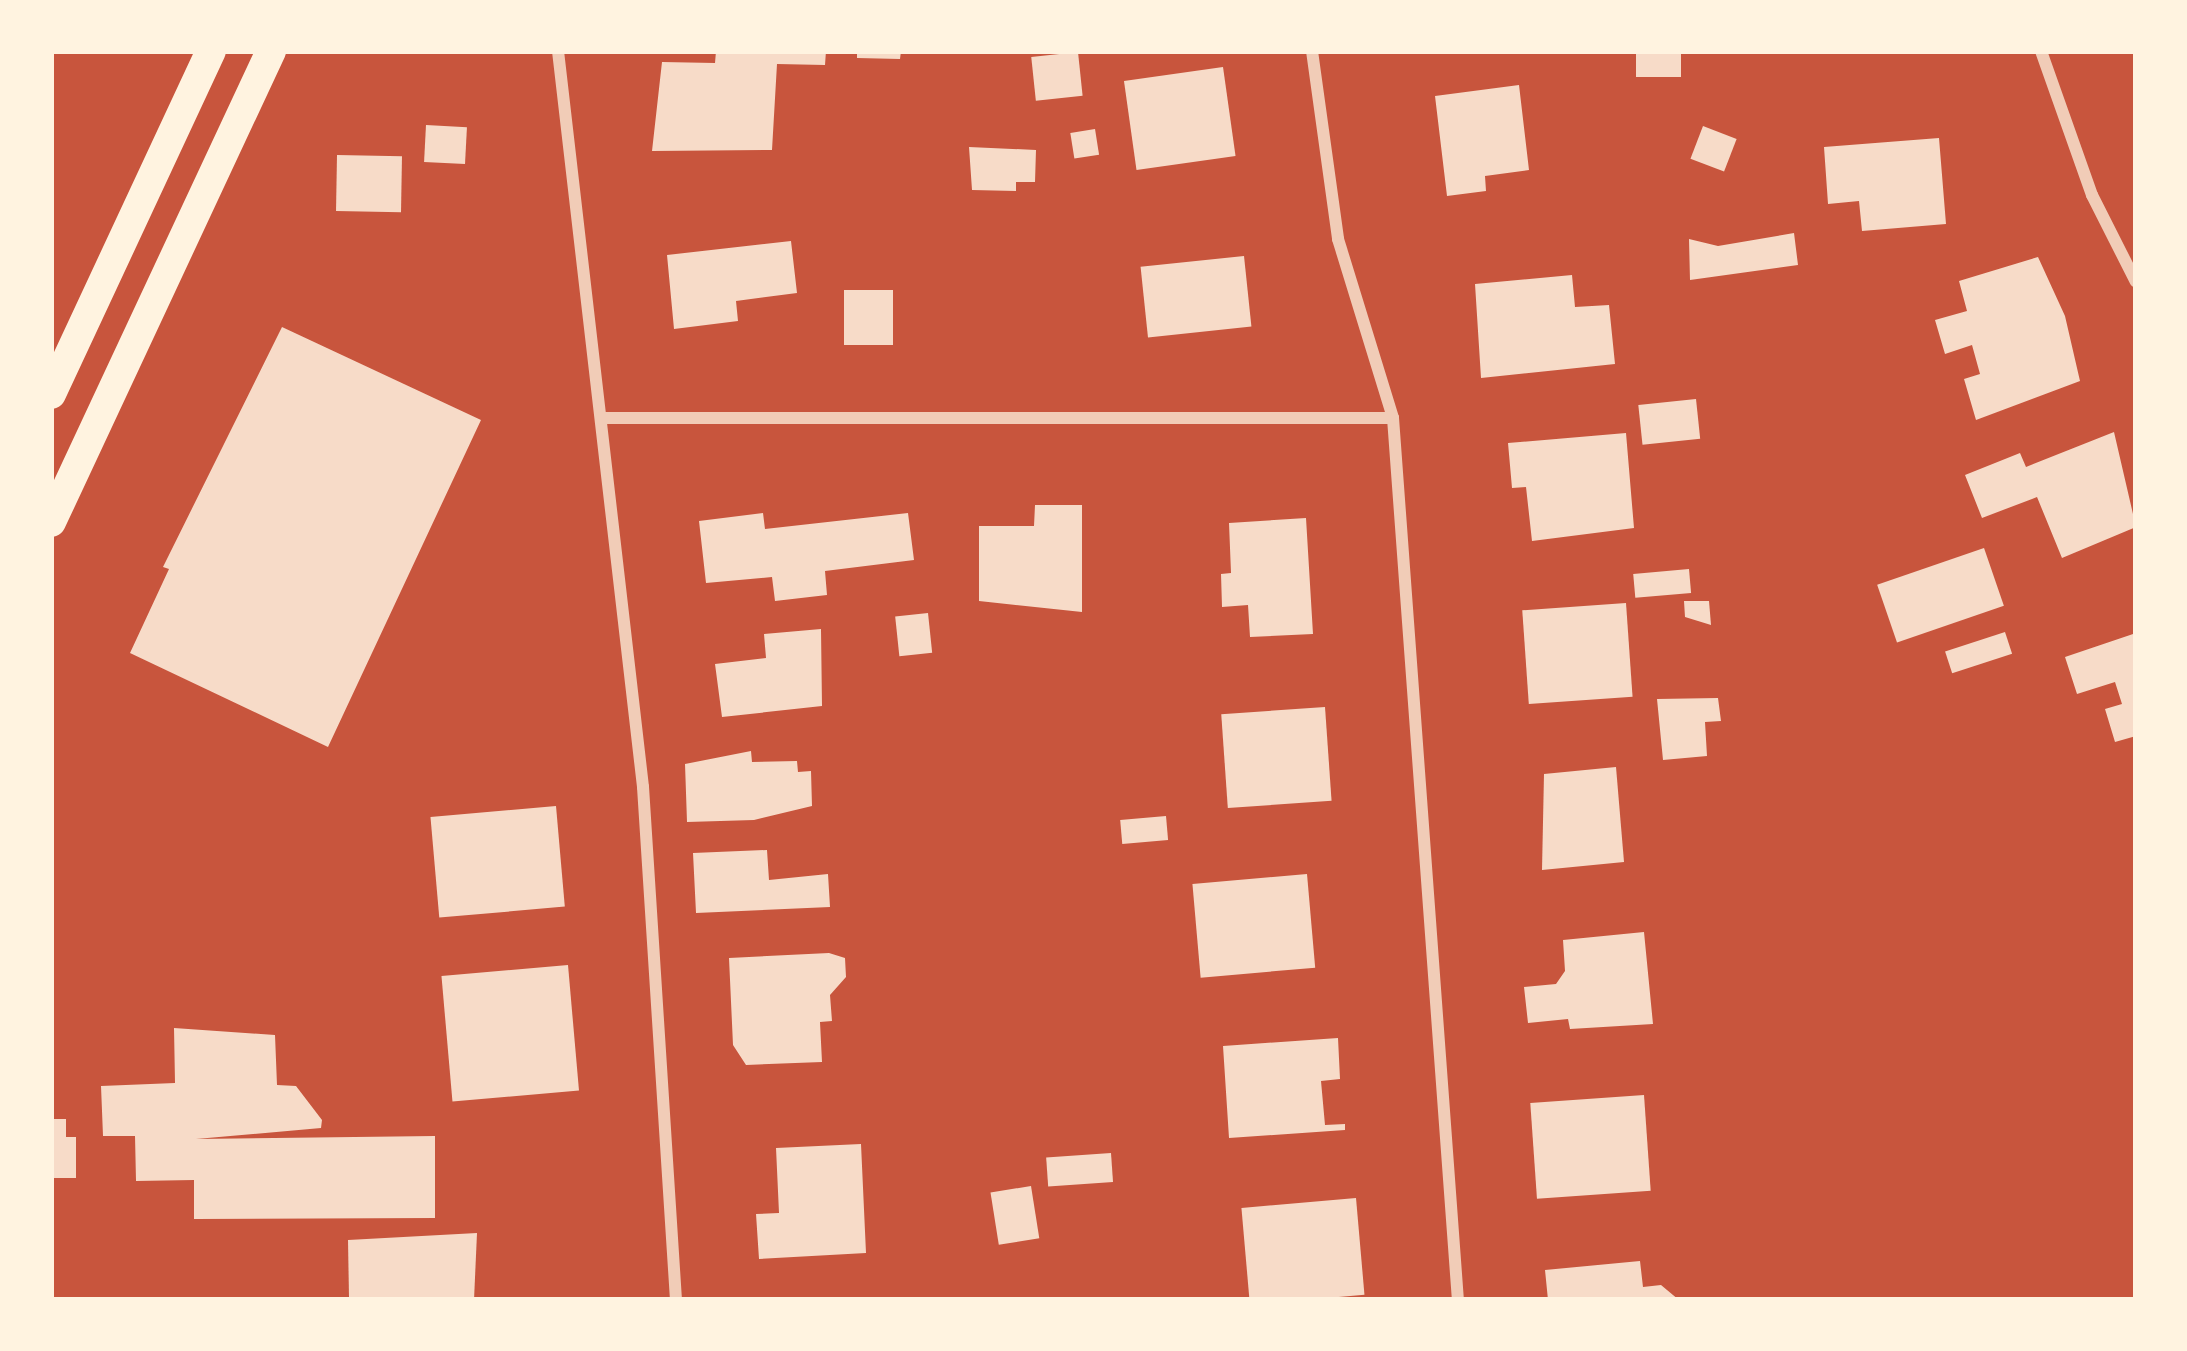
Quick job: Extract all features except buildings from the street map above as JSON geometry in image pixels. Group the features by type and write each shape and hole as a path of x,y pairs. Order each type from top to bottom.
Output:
{"main road":[{"path":"51,394 211,51"},
{"path":"51,522 272,51"}],"street":[{"path":"558,51 644,787 676,1300"},
{"path":"1312,51 1338,239 1393,418 1458,1300"},
{"path":"2041,51 2092,195 2136,282"},
{"path":"601,418 1393,418"}]}
